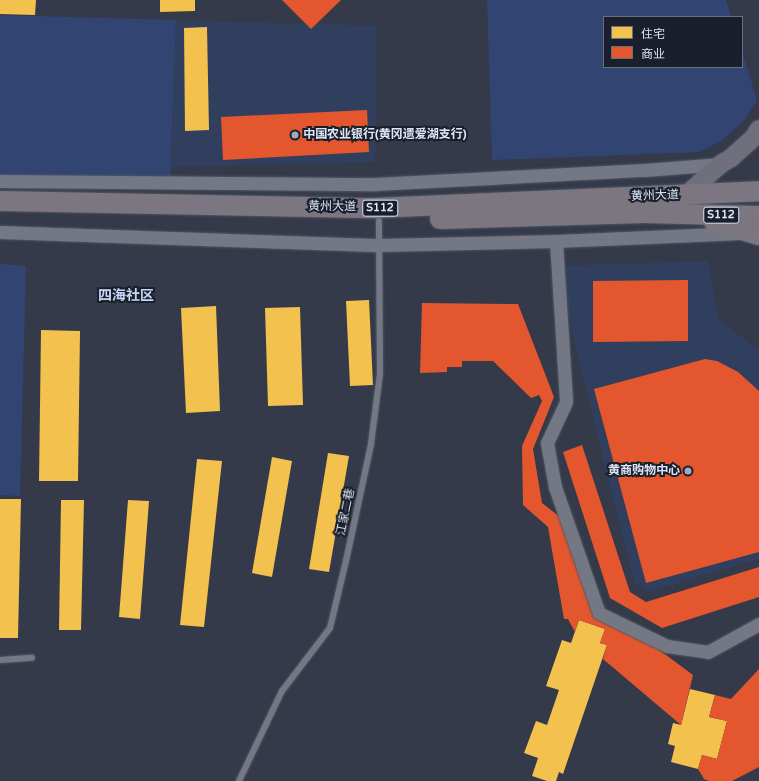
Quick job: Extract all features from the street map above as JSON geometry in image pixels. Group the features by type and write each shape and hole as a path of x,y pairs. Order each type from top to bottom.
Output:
{"main road":[{"path":"756,228 684,204 721,164 731,158 754,137 759,129"},
{"name":"黄州大道","path":"0,215 379,221 644,212 759,191"},
{"name":"黄州大道","path":"0,201 375,208 684,204"}],"street":[{"path":"0,181 375,184 645,170 721,164"},
{"path":"0,232 380,245 556,241 756,228"},
{"path":"556,241 566,402 547,443 555,487 599,613 667,646 708,652 759,624"}],"lane":[{"name":"江家二巷","path":"239,781 282,690 330,628 371,444 380,374 379,221"},
{"path":"0,660 32,658"}],"shaded area":[{"path":"487,0 726,0 731,16 603,16 603,68 743,68 743,55 757,100 745,119 724,139 700,152 492,160"},
{"path":"0,15 176,20 170,181 0,176"},
{"path":"176,20 377,26 375,162 171,167"},
{"path":"708,261 718,318 759,351 759,559 648,592 634,582 562,292 563,266"},
{"path":"0,264 26,266 20,496 0,495"}],"building: 住宅":[{"path":"0,0 36,0 35,15 0,14"},
{"path":"160,0 195,0 195,11 160,12"},
{"path":"207,27 209,130 185,131 184,28"},
{"path":"369,300 373,385 350,386 346,301"},
{"path":"216,306 220,411 186,413 181,308"},
{"path":"300,307 303,405 268,406 265,308"},
{"path":"41,330 80,331 78,481 39,481"},
{"path":"328,453 349,456 329,572 309,569"},
{"path":"272,457 292,461 272,577 252,573"},
{"path":"197,459 222,461 204,627 180,625"},
{"path":"0,499 21,499 18,638 0,638"},
{"path":"61,500 84,500 81,630 59,630"},
{"path":"128,500 149,501 140,619 119,617"},
{"path":"579,620 605,629 600,643 607,645 563,774 559,772 556,781 547,781 532,776 538,758 524,753 536,721 547,725 559,690 546,686 562,640 571,643"},
{"path":"690,689 715,695 709,717 727,721 717,759 702,755 698,769 671,762 675,746 668,744 673,723 681,725"}],"building: 商业":[{"path":"282,0 341,0 311,29"},
{"name":"中国农业银行(黄冈遗爱湖支行)","path":"367,110 369,152 223,160 221,117"},
{"path":"688,280 688,341 593,342 593,281"},
{"path":"422,303 518,304 554,397 533,449 542,503 560,517 594,617 658,649 693,675 681,725 603,659 607,645 600,643 605,629 579,620 575,632 568,619 564,619 548,527 523,505 522,446 542,401 539,395 531,398 493,361 462,361 462,367 447,367 447,372 420,373"},
{"name":"黄商购物中心","path":"705,359 717,361 738,372 759,391 759,552 646,583 594,389"},
{"path":"582,445 630,592 646,602 759,567 759,597 662,628 610,598 563,452"},
{"path":"759,669 759,767 732,781 709,781 704,779 698,769 702,755 717,759 727,721 709,717 715,695 731,699"}],"place":[{"name":"中国农业银行(黄冈遗爱湖支行)","path":"295,135"},
{"name":"黄商购物中心","path":"688,471"}],"district":[{"name":"四海社区","path":"126,296"}]}
